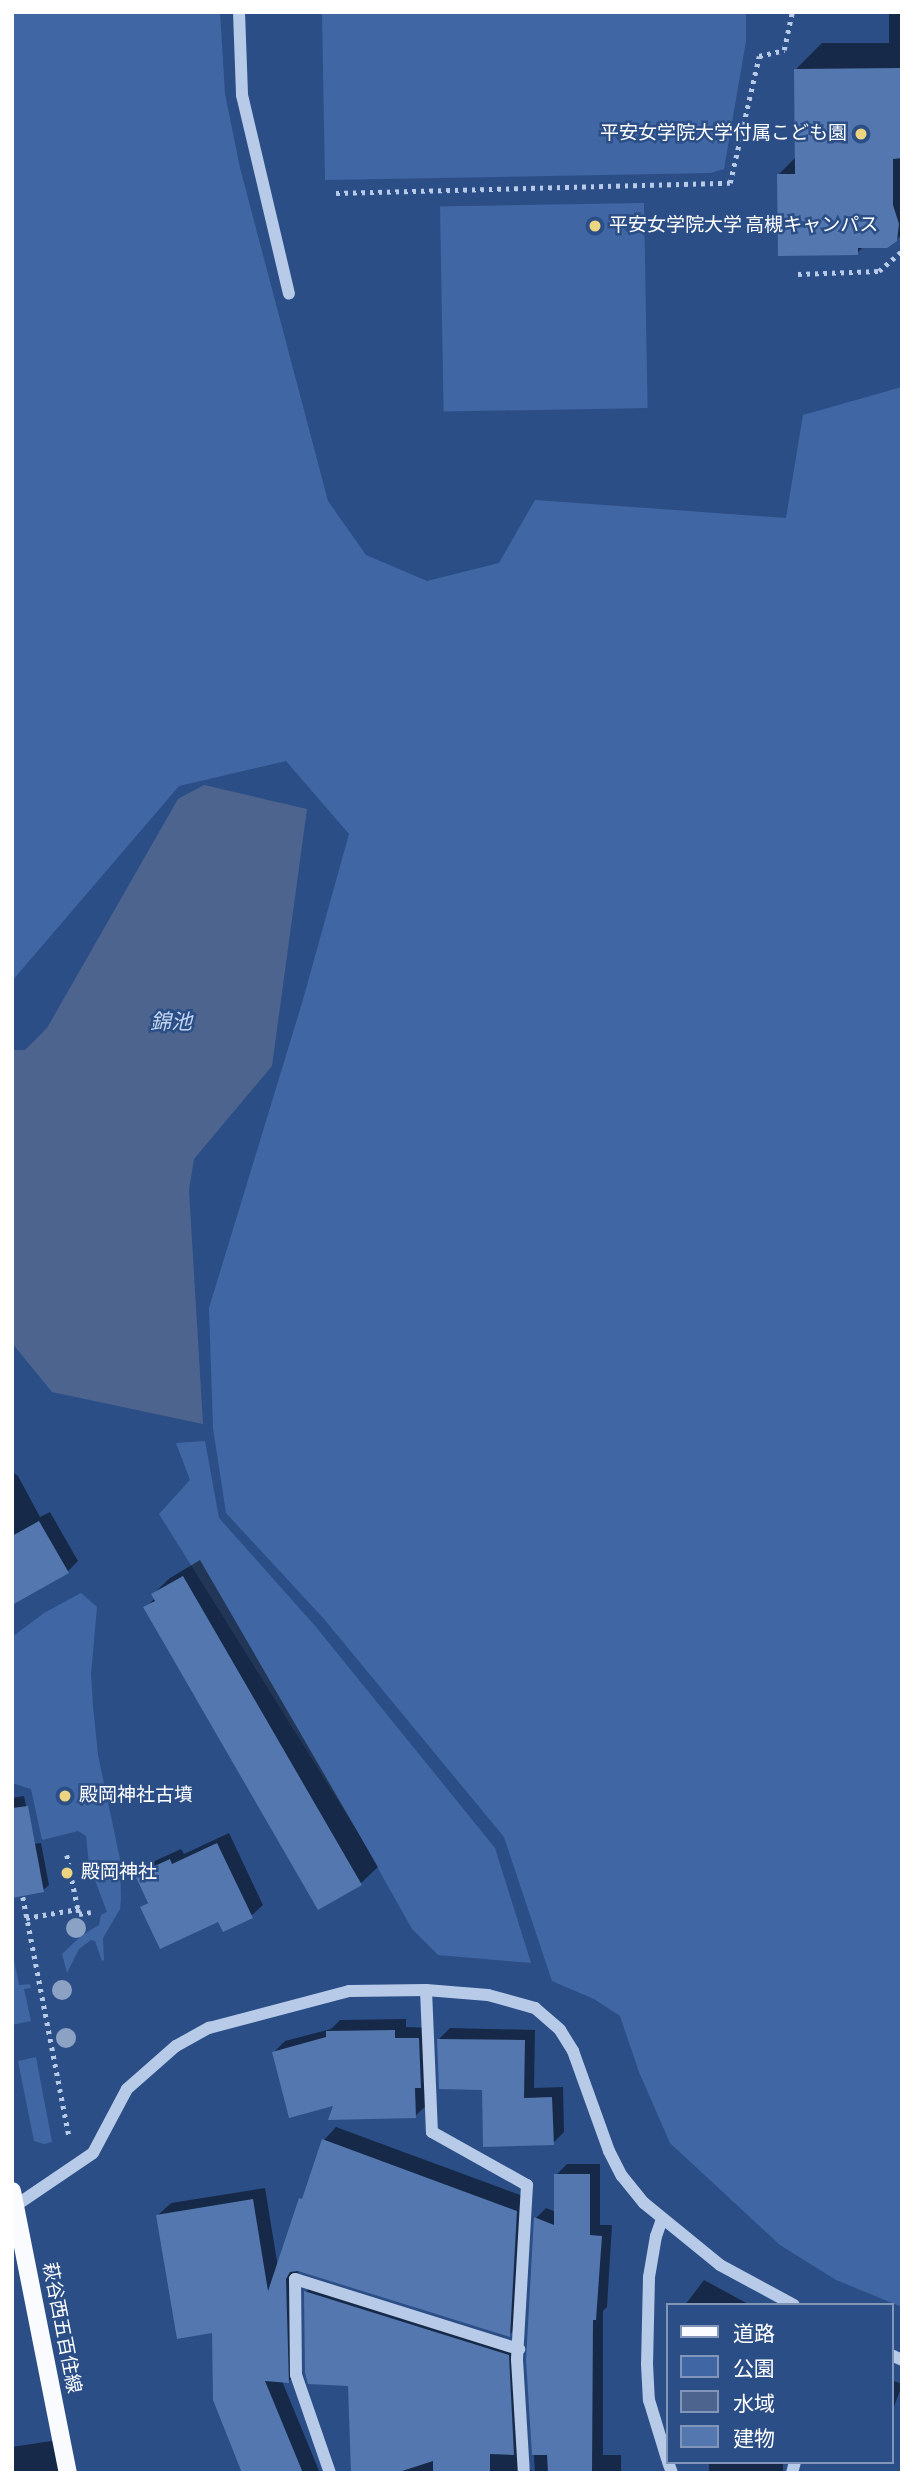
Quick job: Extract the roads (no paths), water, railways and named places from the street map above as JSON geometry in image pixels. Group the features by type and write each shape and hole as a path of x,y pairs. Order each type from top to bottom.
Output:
{"main road":[{"name":"萩谷西五百住線","path":"14,2198 68,2473"}],"street":[{"path":"240,12 242,95 289,294"},
{"path":"426,1990 432,2132 527,2185 519,2348 524,2473"},
{"path":"14,2198 93,2153 127,2089 186,2040 234,2020 349,1991 426,1990 511,2000 536,2008 560,2030 573,2051 613,2160 633,2190 662,2219 720,2265 790,2303"},
{"path":"662,2219 656,2236 649,2277 647,2364 649,2400 666,2455"},
{"path":"330,2473 296,2375 295,2279 519,2348"}],"water":[{"name":"錦池","path":"204,785 307,809 272,1066 194,1159 189,1190 203,1424 52,1392 12,1343 12,1050 25,1050 47,1028 178,799"}],"place":[{"name":"平安女学院大学付属こども園","path":"861,134"},
{"name":"平安女学院大学 高槻キャンパス","path":"595,226"},
{"name":"殿岡神社古墳","path":"65,1796"},
{"name":"殿岡神社","path":"67,1873"}]}
